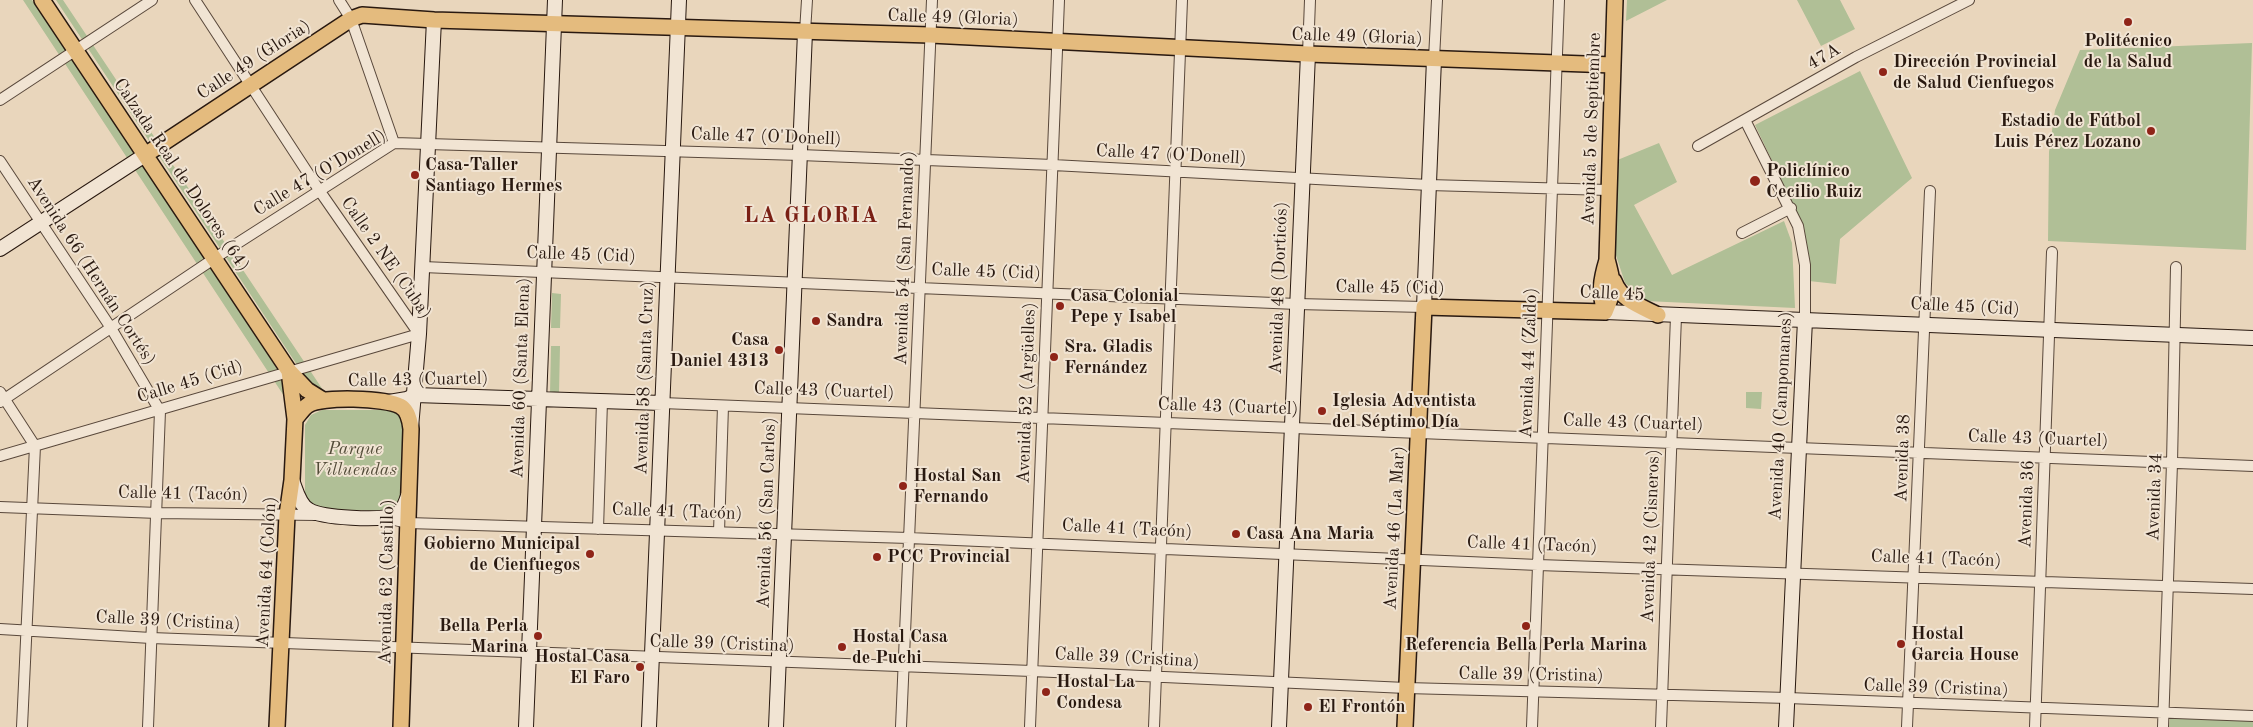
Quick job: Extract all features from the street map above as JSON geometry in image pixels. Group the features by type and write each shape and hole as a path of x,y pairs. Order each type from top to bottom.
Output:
{"main road":[{"name":"Calzada Real de Dolores (64)","path":"42,0 289,371 308,390 323,400"},
{"name":"Avenida 5 de Septiembre","path":"1605,312 1600,294 1607,282 1608,190 1616,0"},
{"name":"Calle 49 (Gloria)","path":"145,155 351,18 362,16 434,20 930,35 1308,54 1613,65"},
{"path":"1584,65 1602,55 1614,39"},
{"path":"1584,65 1600,73 1612,90"},
{"path":"1570,310 1585,302 1607,282 1631,302 1658,315"},
{"name":"Calle 45 (Cid)","path":"1424,307 1547,310"},
{"name":"Avenida 46 (La Mar)","path":"1405,727 1424,307"},
{"name":"Calle 45","path":"1547,310 1605,312"},
{"name":"Calzada Real de Dolores (64)","path":"289,371 295,419"},
{"path":"295,419 308,405 323,400"},
{"name":"Calle 43 (Cuartel)","path":"323,400 389,402"},
{"path":"389,402 402,406 410,417 411,429"},
{"name":"Avenida 64 (Colón)","path":"277,727 295,419"},
{"name":"Avenida 62 (Castillo)","path":"401,727 411,429"}],"street":[{"path":"0,100 152,0"},
{"name":"Calle 2 NE (Cuba)","path":"195,0 319,190 420,334"},
{"path":"339,0 351,18 394,143"},
{"name":"Avenida 60 (Santa Elena)","path":"526,727 555,0"},
{"name":"Avenida 58 (Santa Cruz)","path":"649,727 679,0"},
{"name":"Avenida 56 (San Carlos)","path":"776,727 807,0"},
{"name":"Avenida 54 (San Fernando)","path":"901,727 932,0"},
{"name":"Avenida 52 (Argüelles)","path":"1030,727 1059,0"},
{"path":"1154,727 1182,0"},
{"name":"Avenida 48 (Dorticós)","path":"1279,727 1310,0"},
{"name":"Avenida 46 (La Mar)","path":"1424,307 1437,0"},
{"name":"Avenida 44 (Zaldo)","path":"1532,727 1559,0"},
{"name":"47A","path":"1698,146 1856,57 1969,0"},
{"name":"Avenida 62 (Castillo)","path":"411,429 420,334 434,20"},
{"name":"Avenida 40 (Campomanes)","path":"1745,120 1791,208 1798,226 1806,265 1786,727"},
{"name":"Calle 47 (O'Donell)","path":"2,398 394,143 800,154 1429,185 1608,190"},
{"name":"Calle 49 (Gloria)","path":"0,249 145,155"},
{"name":"Avenida 66 (Hernán Cortés)","path":"0,161 111,328 160,411"},
{"name":"Avenida 38","path":"1908,727 1930,191"},
{"path":"1742,233 1791,208"},
{"name":"Avenida 36","path":"2035,727 2052,252"},
{"name":"Calle 45 (Cid)","path":"423,267 1170,299 1424,307"},
{"name":"Avenida 34","path":"2163,727 2176,334 2176,267"},
{"name":"Calle 45","path":"1605,312 1676,316"},
{"name":"Calle 45 (Cid)","path":"1676,316 2253,338"},
{"name":"Avenida 42 (Cisneros)","path":"1661,727 1676,316"},
{"name":"Calle 45 (Cid)","path":"0,456 420,334"},
{"name":"Calle 43 (Cuartel)","path":"389,402 407,400 415,395 539,398 2253,466"},
{"path":"2,398 35,446 22,727"},
{"path":"598,529 602,401"},
{"path":"719,532 723,406"},
{"path":"148,727 158,513 160,411"},
{"path":"292,480 299,499 308,510 322,515"},
{"path":"383,518 394,515 402,509 408,496"},
{"name":"Calle 41 (Tacón)","path":"0,507 158,513 322,515 383,518 408,523 909,538 1538,565 2253,588"},
{"name":"Calle 39 (Cristina)","path":"0,629 151,638 405,647 529,654 1032,670 1406,688 1788,698 2253,716"}],"green space":[{"path":"23,0 32,0 276,367 289,394 288,402"},
{"path":"56,0 63,0 323,390 311,385 299,368"},
{"path":"1627,0 1667,0 1626,21"},
{"path":"1797,0 1840,0 1855,29 1821,46"},
{"name":"Estadio de Fútbol Luis Pérez Lozano","path":"2252,43 2246,250 2048,241 2049,152 2055,110 2080,50"},
{"path":"1860,71 1912,178 1840,239 1836,284 1809,281 1804,228 1755,125"},
{"path":"1659,143 1677,182 1634,205 1672,275 1784,221 1792,243 1795,308 1646,301 1625,283 1614,249 1615,161"},
{"path":"552,293 561,294 560,328 551,328"},
{"path":"551,346 560,346 559,394 550,394"},
{"path":"1746,392 1762,392 1761,409 1746,408"},
{"name":"Parque Villuendas","path":"322,410 386,410 397,412 405,420 401,501 393,509 387,511 321,509 309,502 305,494 305,425 311,415"},
{"path":"2170,717 2253,721 2253,727 2169,727"}],"place":[{"name":"Politécnico de la Salud","path":"2128,22"},
{"name":"Dirección Provincial de Salud Cienfuegos","path":"1883,72"},
{"name":"Estadio de Fútbol Luis Pérez Lozano","path":"2151,131"},
{"name":"Casa-Taller Santiago Hermes","path":"415,175"},
{"name":"Policlínico Cecilio Ruiz","path":"1755,181"},
{"name":"Casa Colonial Pepe y Isabel","path":"1060,306"},
{"name":"Sandra","path":"816,321"},
{"name":"Casa Daniel 4313","path":"779,350"},
{"name":"Sra. Gladis Fernández","path":"1054,357"},
{"name":"Iglesia Adventista del Séptimo Día","path":"1322,411"},
{"name":"Hostal San Fernando","path":"903,486"},
{"name":"Casa Ana Maria","path":"1236,534"},
{"name":"Gobierno Municipal de Cienfuegos","path":"590,554"},
{"name":"PCC Provincial","path":"877,557"},
{"name":"Referencia Bella Perla Marina","path":"1526,626"},
{"name":"Bella Perla Marina","path":"538,636"},
{"name":"Hostal Garcia House","path":"1901,644"},
{"name":"Hostal Casa de Puchi","path":"842,647"},
{"name":"Hostal Casa El Faro","path":"640,667"},
{"name":"Hostal La Condesa","path":"1046,692"},
{"name":"El Frontón","path":"1308,707"}],"district":[{"name":"LA GLORIA","path":"811,216"}]}
